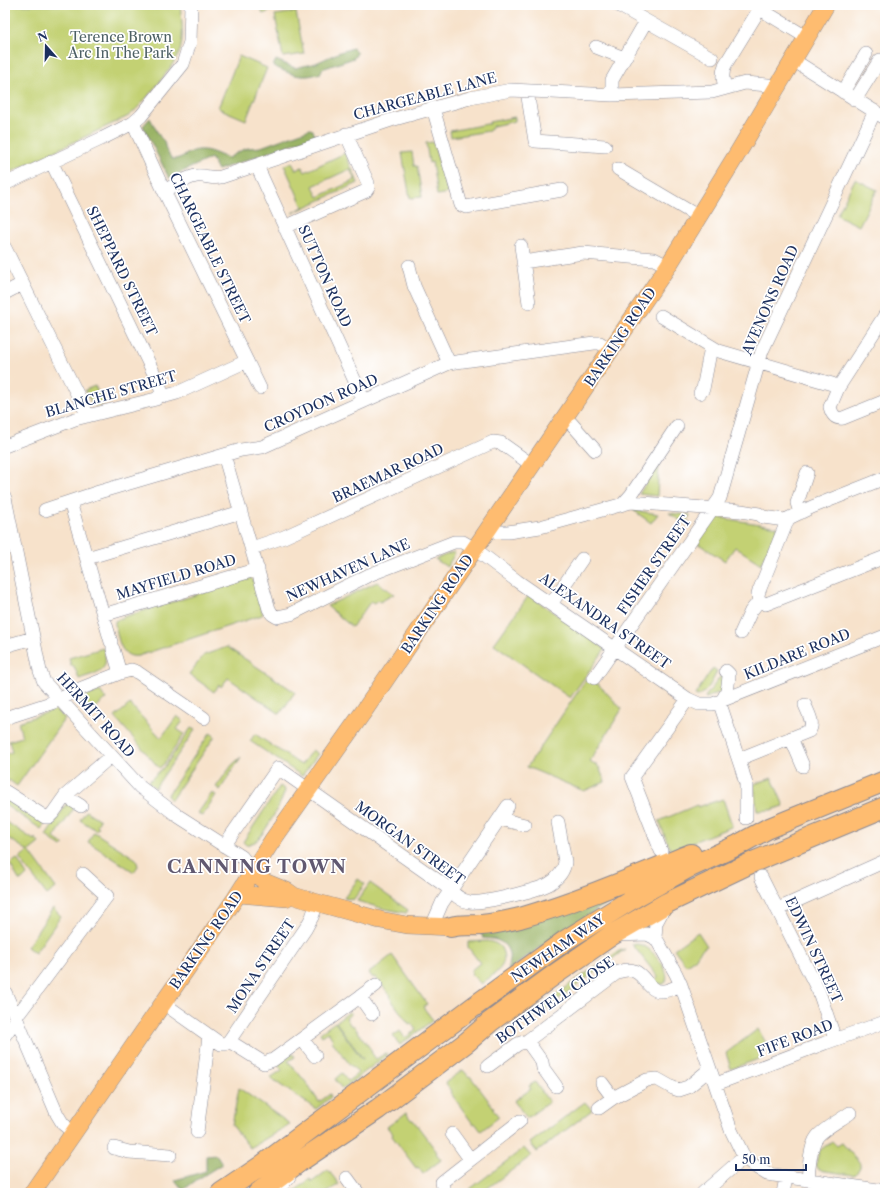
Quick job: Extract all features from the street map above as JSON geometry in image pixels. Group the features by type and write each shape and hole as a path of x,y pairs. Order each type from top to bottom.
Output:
{"highway":[{"name":"NEWHAM WAY","path":"221,1193 261,1166 476,1005 566,940 637,896 767,829 885,781"},
{"name":"NEWHAM WAY","path":"258,1193 300,1162 378,1109 515,1003 612,935 667,903 753,862 885,807"},
{"path":"443,927 482,925 503,922 581,899 740,833 767,829"},
{"name":"NEWHAM WAY","path":"246,1193 268,1177 300,1162"},
{"name":"NEWHAM WAY","path":"231,1193 261,1166"}],"main road":[{"name":"BARKING ROAD","path":"32,1193 238,894 272,841 490,528 668,266 826,5"},
{"path":"253,871 265,882 287,891 294,896 316,903 380,920 407,925 443,927"},
{"path":"238,894 286,898 294,896"}],"street":[{"path":"5,184 133,123 145,111 183,64 190,42 191,5"},
{"path":"618,5 712,58"},
{"path":"726,88 723,78 725,65 761,7 806,37"},
{"path":"612,95 612,80 646,21"},
{"path":"596,47 624,58"},
{"path":"843,92 866,54"},
{"path":"793,60 880,115"},
{"path":"855,100 880,60"},
{"name":"CHARGEABLE LANE","path":"164,191 191,178 202,176 214,179 257,166 346,134 470,98 511,90 612,95 712,92 745,83 768,85 776,89"},
{"path":"527,91 535,141 604,146"},
{"path":"433,108 461,205 466,207 562,190"},
{"name":"AVENONS ROAD","path":"713,509 720,498 762,351 880,115"},
{"name":"CHARGEABLE STREET","path":"133,123 164,191 260,388"},
{"path":"285,227 366,191 368,188 368,183 346,134"},
{"name":"SHEPPARD STREET","path":"51,162 160,386 162,394"},
{"name":"SUTTON ROAD","path":"257,166 364,401"},
{"path":"618,169 699,217"},
{"path":"521,246 529,303"},
{"path":"5,248 88,416"},
{"path":"523,262 583,253 654,259 668,266"},
{"path":"409,266 414,286 449,362"},
{"path":"5,293 22,284"},
{"path":"885,315 838,388 830,407 833,415 837,418 843,418 885,401"},
{"path":"661,316 719,351 759,361 832,384 838,388"},
{"name":"CROYDON ROAD","path":"45,510 98,492 241,450 262,447 449,362 594,343 600,343 610,350"},
{"path":"700,393 703,389 711,347"},
{"name":"BLANCHE STREET","path":"5,446 75,419 156,399 162,394 166,396 177,393 247,361"},
{"path":"564,418 571,423 595,450"},
{"path":"623,504 636,488 678,426"},
{"name":"BRAEMAR ROAD","path":"252,548 284,537 493,442 502,443 532,465"},
{"path":"224,455 258,569"},
{"path":"741,633 751,611 759,601 759,591 794,516 807,473"},
{"path":"490,528 500,532 540,527 631,502 753,513 759,514 763,517 782,520 885,478"},
{"name":"HERMIT ROAD","path":"6,502 33,638 44,682 145,792 178,816 242,857 253,871"},
{"path":"70,502 120,673"},
{"name":"FISHER STREET","path":"594,678 713,509"},
{"path":"87,558 241,512"},
{"name":"NEWHAVEN LANE","path":"258,569 270,612 277,616 291,614 369,575 454,542 463,542 475,549"},
{"name":"ALEXANDRA STREET","path":"475,549 517,581 688,699 699,704 713,704 721,701"},
{"path":"759,601 766,604 885,557"},
{"path":"551,604 582,559"},
{"name":"MAYFIELD ROAD","path":"103,615 258,569"},
{"name":"KILDARE ROAD","path":"721,701 885,636"},
{"path":"5,646 33,638"},
{"path":"5,718 60,699 82,688 131,670 137,672 204,718"},
{"path":"726,671 729,674 729,678 726,692 721,701 721,707 746,784 746,818"},
{"path":"662,851 632,777 688,699"},
{"path":"739,759 809,731 812,727 812,722 805,705"},
{"path":"791,738 803,766"},
{"path":"6,792 45,817 49,817 53,814 65,796 111,756"},
{"name":"MORGAN STREET","path":"224,846 278,768 460,899 469,902 485,901 505,897 549,884 564,868 565,862 558,822"},
{"path":"65,796 81,806"},
{"path":"443,927 435,919 437,913 450,891 508,806"},
{"path":"500,819 525,826"},
{"path":"778,909 885,862"},
{"path":"5,1035 21,1010 107,896 83,874"},
{"name":"EDWIN STREET","path":"761,877 819,992 835,1039"},
{"name":"MONA STREET","path":"227,1043 306,928 312,917 316,903"},
{"path":"655,938 656,923 667,903"},
{"path":"612,935 626,936 647,934 655,938 681,985 731,1130 744,1157 767,1174 786,1178 808,1180 851,1190 885,1191"},
{"name":"BOTHWELL CLOSE","path":"488,1066 518,1044 527,1041 618,972 625,970 636,971 652,988 658,991 663,991 681,985"},
{"path":"163,1003 221,1044 227,1043 264,1063 273,1060 376,985"},
{"path":"5,992 57,1114 62,1124 73,1132"},
{"path":"360,997 372,1014"},
{"name":"FIFE ROAD","path":"716,1084 835,1039 885,1022"},
{"path":"197,1132 209,1036"},
{"path":"302,1039 315,1056"},
{"path":"527,1041 542,1062 543,1068 556,1086"},
{"path":"599,1108 641,1082 651,1079 662,1081 679,1090 684,1089 710,1069"},
{"path":"602,1082 613,1098"},
{"path":"808,1180 812,1151 816,1138 820,1133 850,1113"},
{"path":"444,1193 442,1182 520,1121"},
{"path":"452,1134 470,1160"},
{"path":"114,1148 129,1152 170,1155"},
{"path":"703,1193 744,1157"},
{"name":"NEWHAM WAY","path":"276,1193 300,1162"},
{"path":"347,1178 358,1193"},
{"path":"783,1193 786,1178"}],"green space":[{"name":"Terence Brown Arc In The Park","path":"5,5 180,5 182,34 180,51 158,84 130,115 5,175"},
{"path":"259,5 285,5 263,14"},
{"path":"296,12 304,54 283,57 275,15"},
{"path":"353,48 357,53 354,58 322,69 321,73 314,75 296,75 273,66 276,60 295,68 316,63"},
{"path":"239,56 267,68 246,120 218,108"},
{"path":"515,117 515,121 493,126 489,131 451,137 450,131 490,124 489,122"},
{"path":"150,118 160,137 164,141 166,150 172,159 179,158 195,150 210,151 228,158 242,150 261,147 310,129 313,130 315,136 218,170 211,158 169,178 143,126"},
{"path":"433,142 448,193 437,195 432,162 429,163 426,143"},
{"path":"412,152 414,166 417,166 422,197 410,198 402,153"},
{"path":"345,153 358,183 292,213 303,207 284,165 292,163 296,170 302,167 305,172","holes":["350,169 355,180 318,197 313,186"]},
{"path":"855,179 877,190 859,226 837,215"},
{"path":"95,386 104,404 96,406 91,402 85,390"},
{"path":"659,463 657,496 639,494"},
{"path":"633,510 658,514 651,523"},
{"path":"669,513 690,515 687,521 691,525 690,527"},
{"path":"715,517 778,527 761,564 735,547 725,561 697,543"},
{"path":"454,552 455,553 447,567 435,559"},
{"path":"251,578 253,580 263,614 262,615 138,656 127,654 121,646 117,635 115,621 123,617"},
{"path":"377,582 394,594 380,602 379,600 373,603 371,601 352,627 327,606"},
{"path":"529,595 605,649 570,698 494,644"},
{"path":"227,647 295,692 280,714 228,678 221,687 219,685 214,692 189,674 204,655"},
{"path":"103,648 105,656 104,667 97,672 79,679 74,666 71,666 69,658"},
{"path":"713,668 717,671 710,685 702,694 698,696 695,695"},
{"path":"724,674 722,691 706,698 705,697"},
{"path":"587,678 599,685 622,709 590,761 599,767 605,782 584,791 527,767"},
{"path":"100,691 106,699 88,714 81,705 82,698"},
{"path":"130,704 161,738 177,716 183,721 177,729 184,734 164,764 159,768 115,717"},
{"path":"55,710 65,718 17,786 9,780 5,786 5,754 12,752 9,741 22,737 18,722"},
{"path":"191,728 195,730 155,788 148,782 165,766"},
{"path":"210,733 215,736 171,800 167,796"},
{"path":"255,734 301,765 312,750 318,754 302,776 250,741"},
{"path":"241,757 220,790 216,787 232,765"},
{"path":"772,778 784,806 771,810 757,811 754,784"},
{"path":"280,786 285,790 284,795 273,818 259,839 246,845 243,842"},
{"path":"212,793 216,795 202,816 198,813"},
{"path":"5,798 45,824 41,829 5,805"},
{"path":"723,799 732,825 731,827 672,850 670,849 659,821 697,805 698,807"},
{"path":"69,800 76,805 54,838 64,845 62,847 46,836"},
{"path":"86,811 100,820 97,825 99,827 96,830 80,820"},
{"path":"5,821 34,840 35,838 39,843 29,851 56,888 47,895 19,858 28,851 5,836"},
{"path":"94,832 136,859 138,866 134,872 88,842"},
{"path":"17,859 27,875 22,880 19,880 10,864"},
{"path":"358,879 365,884 353,900 344,898"},
{"path":"647,879 559,934 509,970 509,954 505,946 499,941 483,938 481,933"},
{"path":"370,883 408,910 406,913 357,901"},
{"path":"53,908 61,916 35,953 27,947"},
{"path":"698,932 707,946 701,950 695,959 686,965 674,949"},
{"path":"487,941 500,946 504,956 504,961 502,966 494,974 481,984 470,971 480,963 468,947 468,942"},
{"path":"632,944 640,944 644,946 662,963 666,975 664,984 658,984 654,981 658,977"},
{"path":"625,949 535,1017 532,1014 573,982 619,951"},
{"path":"392,955 427,1004 423,1007 433,1020 400,1045 393,1036 400,1031 405,1038 416,1030 411,1023 409,1024 390,998 391,996 375,977 373,978 369,973"},
{"path":"349,1012 351,1014 346,1018 351,1026 353,1025 376,1059 386,1053 387,1055 342,1089 335,1079 342,1073 348,1081 358,1073 332,1041 333,1040 328,1032 322,1036 320,1033 335,1022 363,1059 336,1022"},
{"path":"758,1029 769,1048 762,1051 764,1057 731,1069 726,1053"},
{"path":"292,1053 295,1057 288,1061 305,1081 319,1102 330,1094 331,1097 316,1109 270,1078 282,1070 278,1064"},
{"path":"463,1070 469,1077 470,1076 499,1117 481,1131 475,1123 473,1124 445,1083"},
{"path":"535,1082 549,1102 527,1118 514,1101 531,1089 529,1086"},
{"path":"239,1088 290,1124 250,1148 232,1125"},
{"path":"585,1102 592,1110 537,1152 530,1143"},
{"path":"406,1113 437,1152 436,1153 441,1160 423,1174 418,1167 416,1168 387,1127"},
{"path":"832,1141 837,1146 842,1143 860,1163 860,1167 856,1174 852,1175 819,1170 816,1164 819,1151"},
{"path":"524,1148 531,1156 481,1193 473,1193 470,1189"},
{"path":"216,1155 222,1164 183,1190 175,1180 206,1171 206,1156"},
{"path":"328,1170 339,1184 326,1193 292,1193 310,1179 312,1182"}],"district":[{"name":"CANNING TOWN","path":"257,867"}]}
